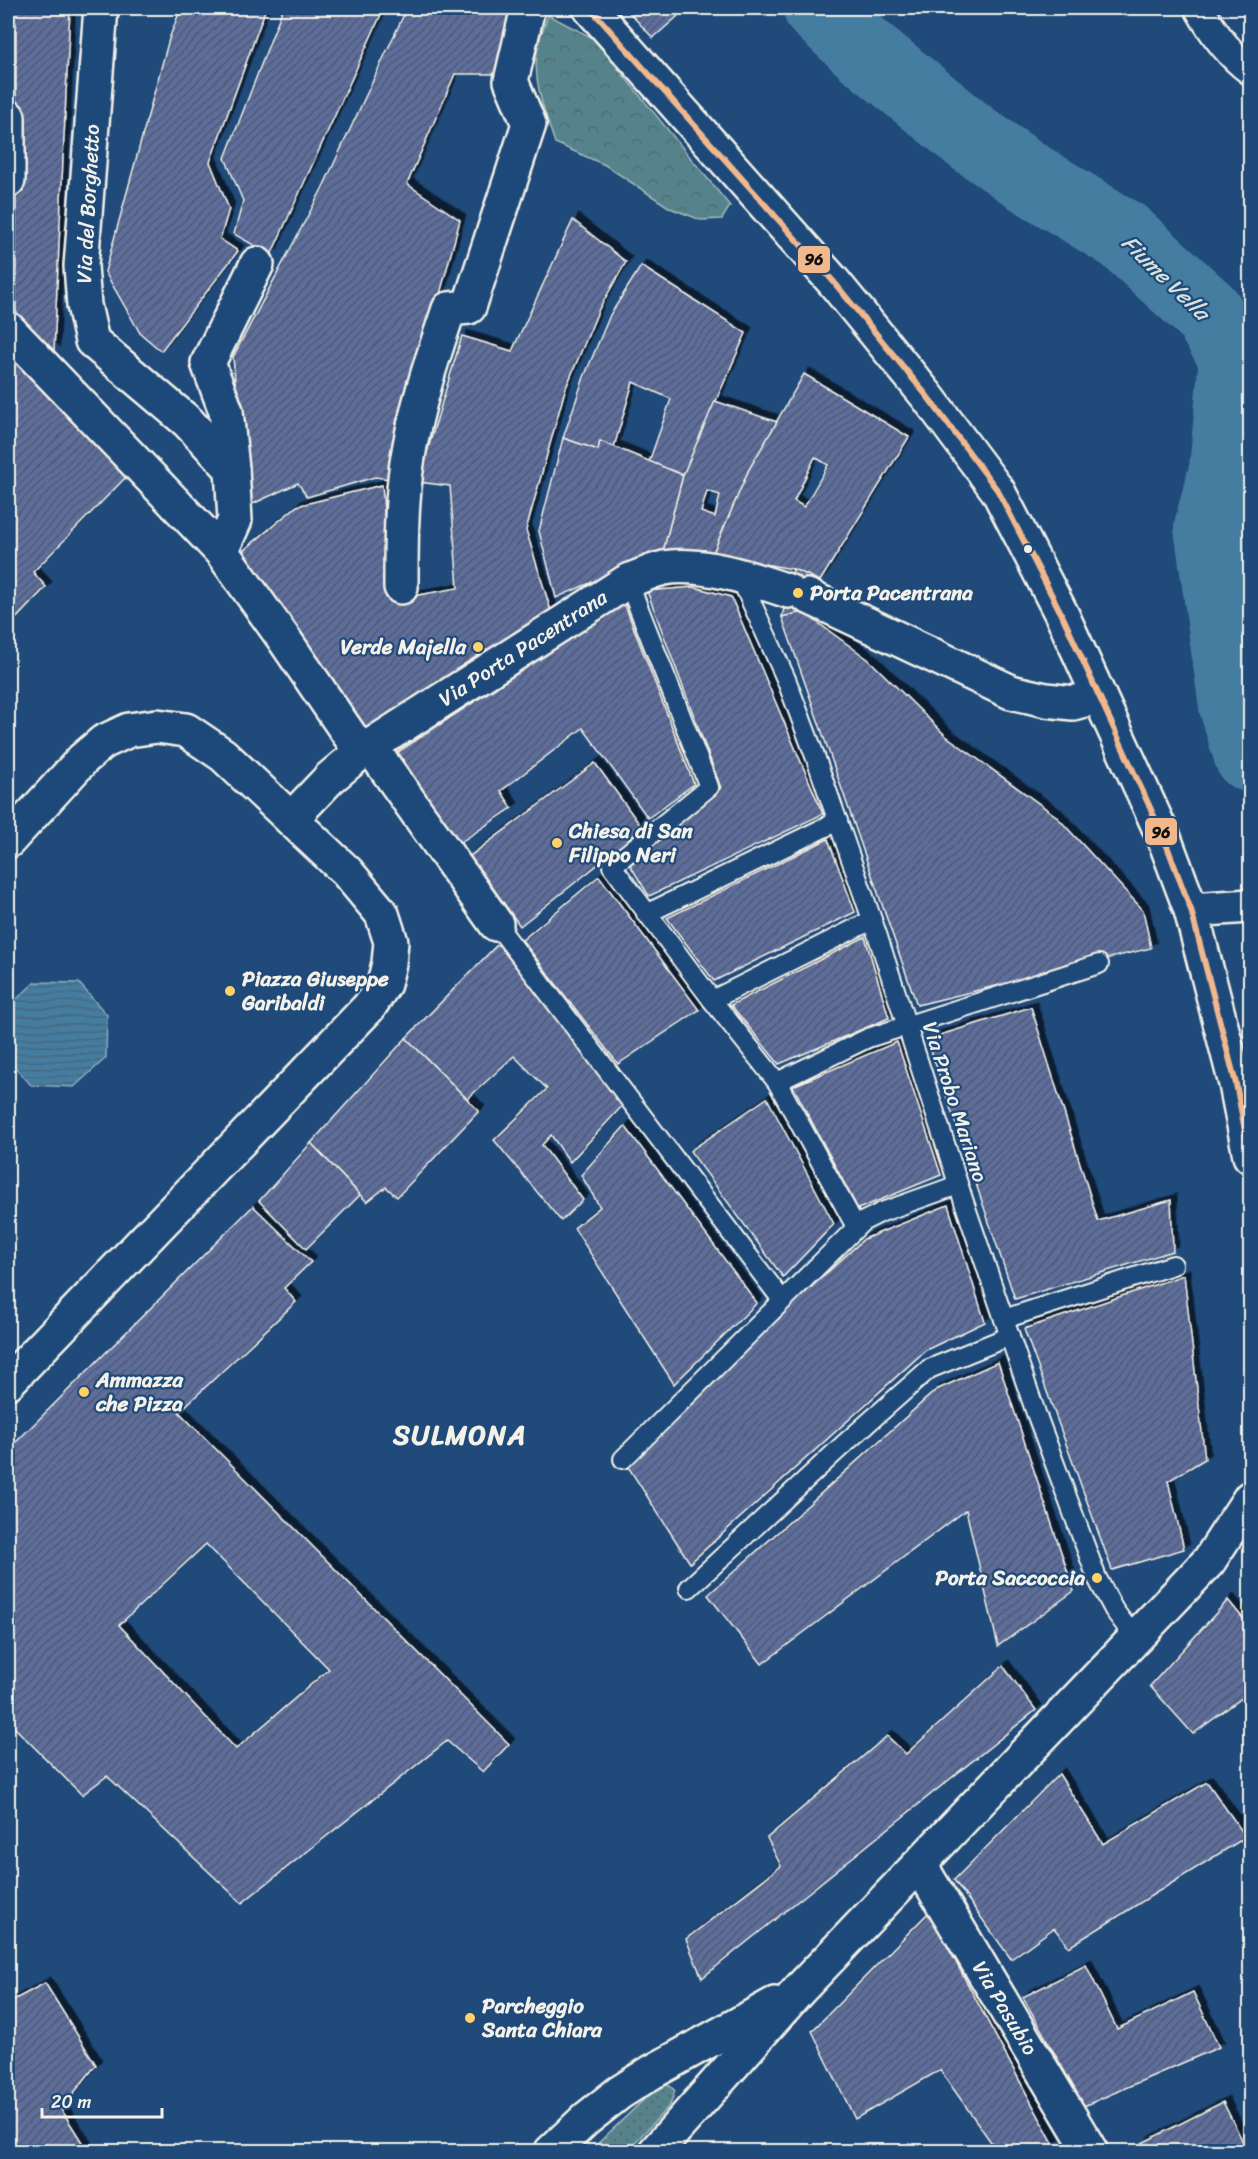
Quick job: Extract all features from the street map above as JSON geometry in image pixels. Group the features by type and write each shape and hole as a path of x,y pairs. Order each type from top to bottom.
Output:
{"street":[{"name":"Via del Borghetto","path":"101,8 81,266 84,305 92,341 188,422 232,469"},
{"path":"401,587 406,472 428,371 449,309 469,308 529,124 512,81 528,8"},
{"path":"590,8 833,281 927,396 998,491 1062,615 1164,838 1191,910 1236,1083 1251,1156"},
{"path":"1199,8 1212,32 1239,62 1251,70"},
{"path":"8,117 8,180"},
{"path":"220,551 235,520 232,469 226,411 208,363 257,264"},
{"path":"8,329 220,551 496,924"},
{"name":"Via Porta Pacentrana","path":"291,819 330,778 365,749 628,581 664,568 699,568 739,575 798,593 1011,692 1073,703 1099,696"},
{"path":"8,841 84,759 103,742 129,730 157,726 186,730 224,755 347,872 382,914 391,942 384,984 369,1007 8,1382"},
{"path":"1191,910 1251,906"},
{"path":"655,2151 800,1989 1209,1561 1251,1498"},
{"name":"Via Pasubio","path":"920,1865 1091,2151"},
{"path":"551,2151 619,2093 800,1989"},
{"path":"681,2057 690,2070 692,2083 692,2097 683,2121"}],"lane":[{"name":"Via Probo Mariano","path":"739,575 786,679 838,821 958,1185 1097,1578 1114,1610 1135,1638"},
{"path":"628,581 709,787 612,866 646,914 777,1082 856,1227"},
{"path":"646,914 838,821"},
{"path":"712,1000 872,920"},
{"path":"496,924 782,1300"},
{"path":"777,1082 868,1038 1099,964"},
{"path":"623,1458 862,1222 882,1212 958,1185"},
{"path":"689,1588 834,1453 930,1369 1007,1327 1173,1265"}],"green space":[{"path":"548,15 593,38 730,206 722,219 701,220 670,208 605,165 555,143 540,95 536,70 538,46"},
{"path":"670,2086 675,2091 670,2105 627,2151 589,2152 657,2087"}],"water":[{"path":"35,982 79,983 107,1015 106,1058 74,1087 31,1085 8,1059 8,1007"}],"building":[{"path":"8,8 70,8 54,351 16,315 16,24"},
{"path":"181,8 266,8 210,162 229,209 220,239 238,251 161,351 140,333 105,272 169,39"},
{"path":"283,8 384,8 271,255 234,234 243,201 225,158"},
{"path":"407,8 510,8 498,74 455,74 407,184 460,220 390,479 375,477 307,497 298,483 246,507 233,357 322,189"},
{"path":"625,8 670,8 678,16 653,38"},
{"path":"573,220 626,262 599,309 565,390 526,530 551,611 367,731 243,551 297,506 382,485 391,600 458,588 450,486 418,482 462,336 512,351"},
{"path":"641,266 746,333 683,475 649,462 671,399 633,382 614,447 600,441 598,450 563,438 584,377 610,315"},
{"path":"8,344 126,477 33,572 46,587 8,627"},
{"path":"804,374 909,437 820,581 793,569 712,555 749,469","holes":["815,457 828,465 804,507 794,501"]},
{"path":"715,401 777,422 749,469 712,555 663,551 683,475","holes":["707,491 720,495 715,517 701,512"]},
{"path":"563,438 598,450 600,441 683,475 663,551 556,598 539,531"},
{"name":"Porta Pacentrana","path":"793,569 812,577 803,612 782,617"},
{"path":"694,587 731,597 823,814 649,896 630,865 721,788 647,591"},
{"path":"624,603 694,784 648,818 583,728 501,791 512,808 458,844 398,752"},
{"path":"803,612 869,660 946,736 1056,816 1143,910 1151,948 917,1005 782,617"},
{"name":"Chiesa di San Filippo Neri","path":"595,763 643,829 520,926 470,856"},
{"path":"828,839 855,912 714,981 667,918"},
{"path":"599,876 699,1010 618,1064 522,940"},
{"path":"865,937 889,1018 779,1064 731,1005"},
{"path":"498,944 623,1105 570,1162 551,1135 542,1145 583,1200 561,1221 494,1140 547,1089 514,1056 467,1099 406,1038"},
{"path":"1031,1007 1098,1221 1171,1200 1173,1251 1015,1299 927,1039"},
{"path":"406,1038 479,1111 397,1197 386,1187 367,1202 311,1143"},
{"path":"897,1042 941,1175 858,1209 793,1086"},
{"path":"767,1098 834,1224 783,1277 690,1151"},
{"path":"625,1126 757,1303 674,1384 574,1228 600,1207 581,1175"},
{"path":"311,1143 360,1195 306,1249 259,1201"},
{"path":"948,1205 985,1322 926,1350 690,1563 623,1459 864,1239"},
{"path":"253,1206 311,1262 284,1288 296,1302 179,1412 509,1744 483,1772 447,1741 242,1903 107,1776 82,1795 8,1721 8,1450","holes":["206,1544 329,1669 236,1749 119,1625"]},
{"path":"1184,1275 1205,1459 1168,1481 1184,1549 1112,1570 1024,1329"},
{"path":"998,1362 1074,1591 998,1646 966,1510 762,1664 708,1595 936,1390"},
{"path":"1228,1600 1250,1627 1250,1699 1246,1695 1193,1734 1150,1686"},
{"path":"1003,1666 1036,1710 702,1978 686,1939 781,1866 767,1838 887,1736 906,1754"},
{"path":"1059,1774 1103,1844 1207,1782 1246,1837 1069,1947 1054,1928 1011,1959 954,1880"},
{"path":"929,1912 1054,2145 1039,2152 998,2152 940,2070 855,2119 812,2031"},
{"path":"1086,1965 1117,2029 1193,1992 1219,2047 1084,2106 1023,1997"},
{"path":"45,1983 96,2065 61,2109 88,2152 8,2152 8,2003"},
{"path":"1223,2102 1248,2152 1147,2152 1142,2143"}],"waterway":[{"name":"Fiume Vella","path":"819,8 864,50 972,138 1030,178 1124,236 1207,312 1235,357 1225,470 1210,527 1235,706 1250,756"}],"transit line":[{"name":"96","path":"590,8 833,281 927,396 998,491 1062,615 1164,838 1191,910 1236,1084 1250,1156"}],"place":[{"name":"Porta Pacentrana","path":"798,593"},
{"name":"Verde Majella","path":"478,647"},
{"name":"Chiesa di San Filippo Neri","path":"557,843"},
{"name":"Piazza Giuseppe Garibaldi","path":"230,991"},
{"name":"Ammazza che Pizza","path":"84,1392"},
{"name":"Porta Saccoccia","path":"1097,1578"},
{"name":"Parcheggio Santa Chiara","path":"470,2018"}],"district":[{"name":"SULMONA","path":"460,1435"}]}
